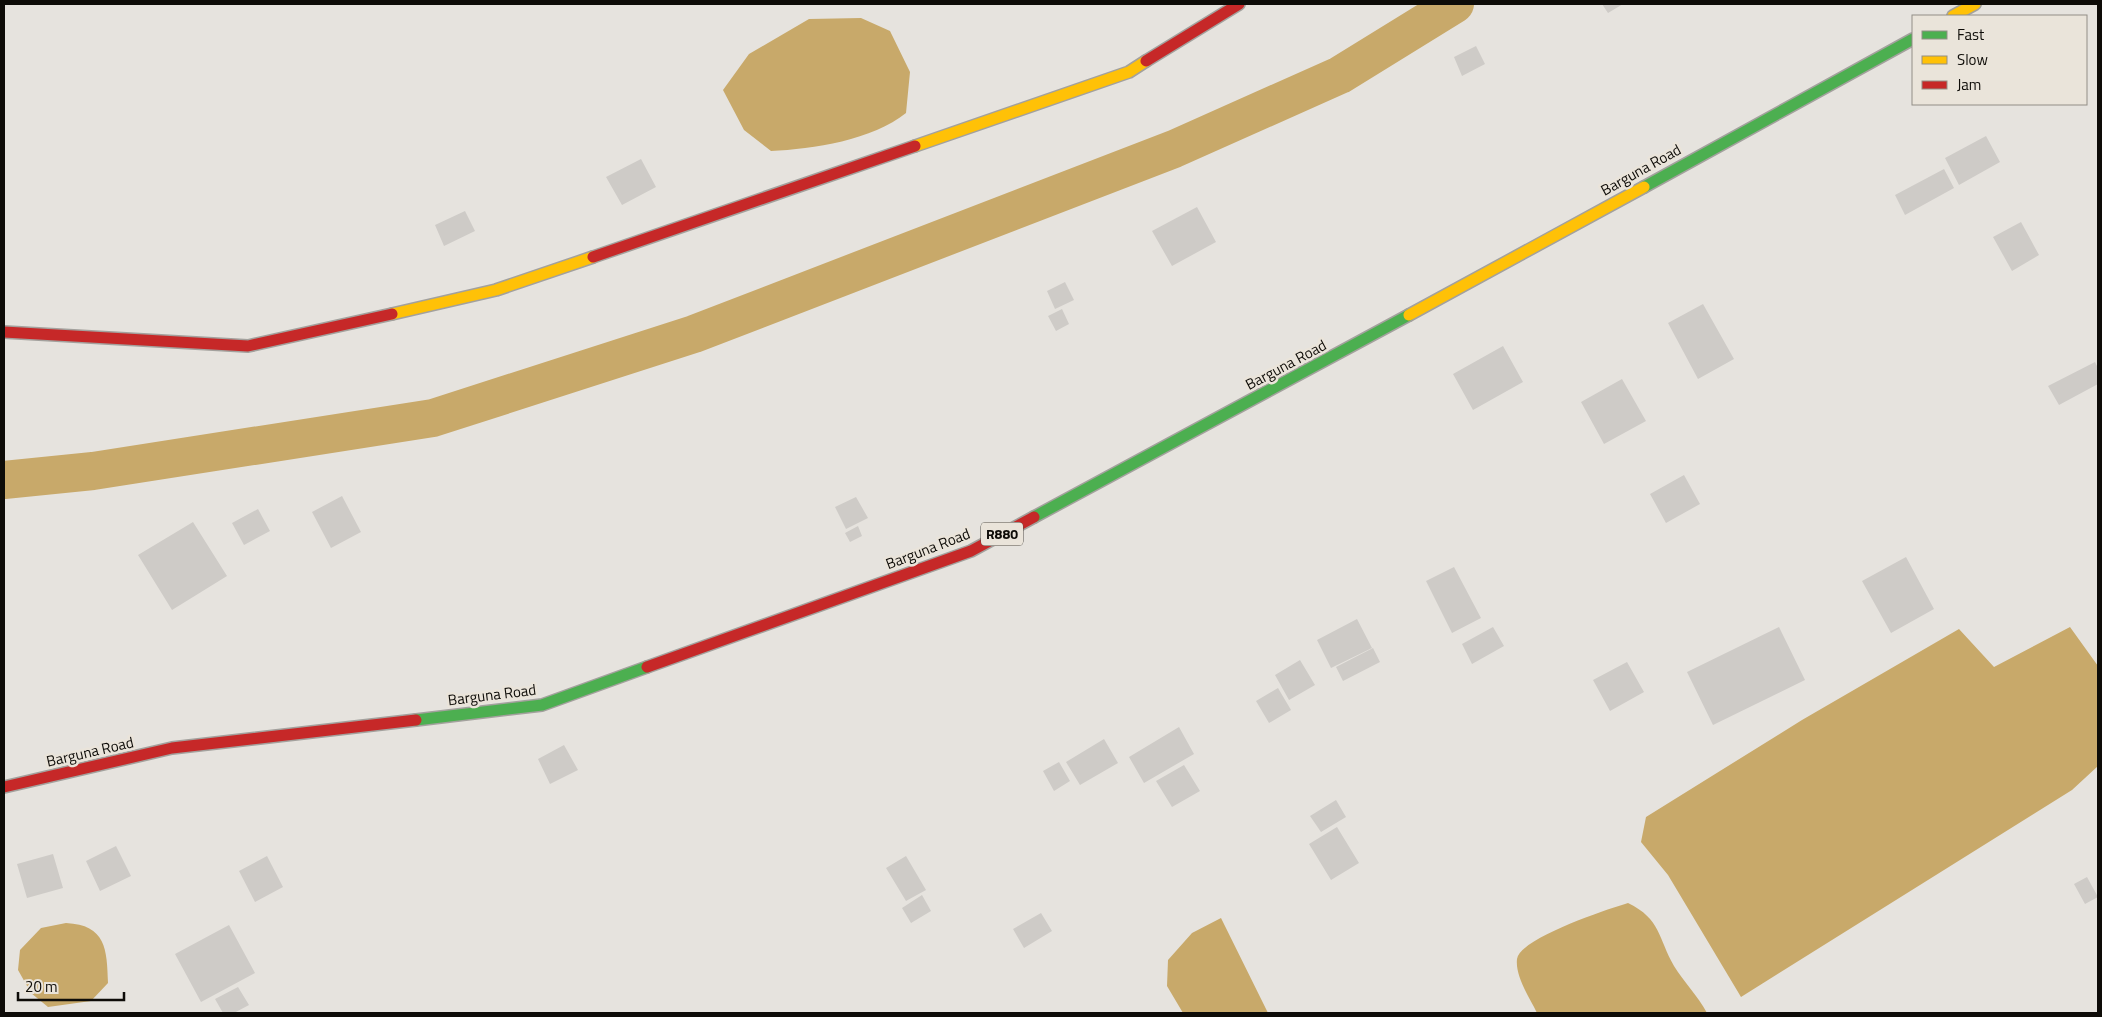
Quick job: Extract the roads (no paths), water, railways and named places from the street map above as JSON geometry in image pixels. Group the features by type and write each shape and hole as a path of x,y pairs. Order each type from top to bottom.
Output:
{"main road":[{"path":"4,332 248,346 496,290 1129,72 1239,4"},
{"path":"1955,15 1975,4"},
{"name":"Barguna Road","path":"4,787 172,748 542,705 971,551 1344,351 1912,40"}],"waterway":[{"path":"4,480 93,471 433,418 694,334 1174,149 1340,75 1455,4"}]}
